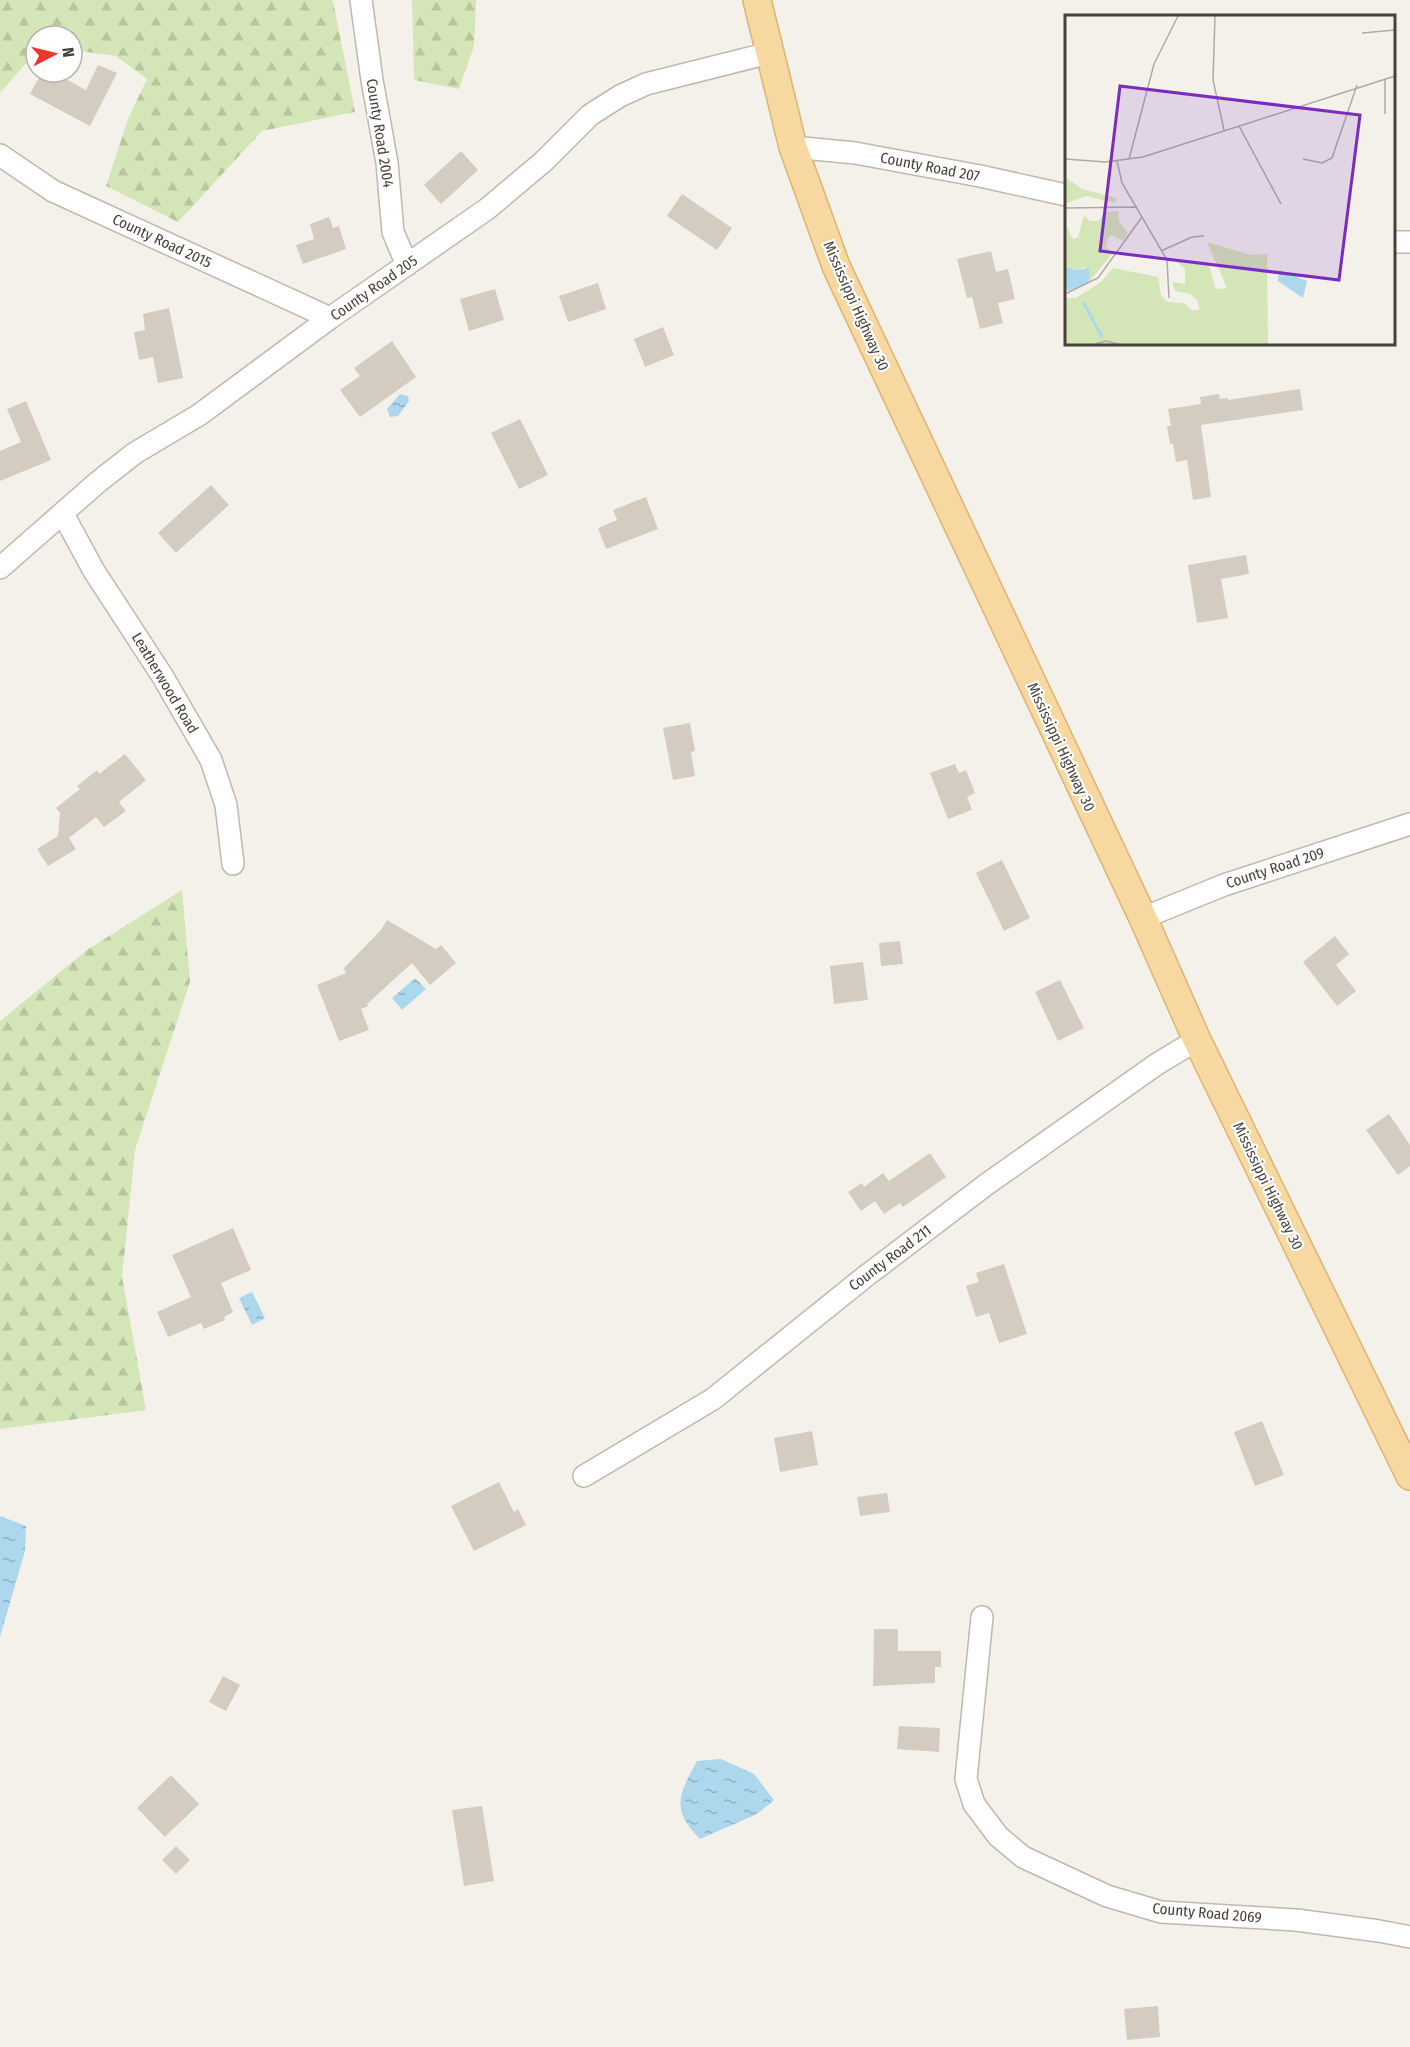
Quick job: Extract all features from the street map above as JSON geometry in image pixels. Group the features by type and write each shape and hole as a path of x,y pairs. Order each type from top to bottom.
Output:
{"main road":[{"name":"Mississippi Highway 30","path":"757,0 793,147 836,266 1143,918 1197,1040 1410,1476"}],"street":[{"name":"County Road 2004","path":"361,0 387,163 393,232 407,265"},
{"name":"County Road 205","path":"0,568 98,482 135,453 199,415 330,318 487,209 543,162 590,116 620,96 646,84 769,53"},
{"name":"County Road 207","path":"793,147 855,153 980,176 1065,195"},
{"name":"County Road 2015","path":"0,155 53,191 330,318"},
{"name":"Leatherwood Road","path":"63,514 94,571 163,677 212,760 226,804 233,864"},
{"name":"County Road 209","path":"1143,918 1224,885 1410,824"},
{"name":"County Road 211","path":"584,1476 713,1399 857,1283 987,1184 1157,1064 1197,1040"},
{"name":"County Road 2069","path":"982,1617 966,1779 974,1804 998,1836 1023,1857 1107,1896 1161,1912 1296,1920 1410,1937"}],"green space":[{"path":"0,0 330,0 333,1 355,112 262,131 178,222 106,186 128,119 147,79 116,56 84,52 84,24 24,24 24,66 0,93"},
{"path":"412,0 476,0 474,46 459,89 414,80"},
{"path":"182,890 190,982 135,1150 122,1277 146,1410 0,1429 0,1021 87,950"}],"water":[{"path":"400,394 408,396 409,401 398,416 390,417 387,409"},
{"path":"415,978 426,989 402,1010 392,998"},
{"path":"252,1292 265,1318 252,1325 239,1298"},
{"path":"0,1516 26,1526 25,1551 0,1637"},
{"path":"721,1759 754,1774 774,1800 757,1814 700,1839 684,1819 680,1801 682,1792 697,1761"}],"building":[{"path":"98,65 117,73 90,126 30,94 35,84 75,84 86,90"},
{"path":"461,151 478,170 441,204 424,185"},
{"path":"682,194 732,228 717,250 667,216"},
{"path":"329,217 333,228 339,226 346,249 303,264 296,245 314,239 310,224"},
{"path":"991,251 996,272 1008,269 1015,299 998,303 1003,323 980,329 972,297 967,298 957,259"},
{"path":"598,283 606,309 568,322 559,296"},
{"path":"495,289 504,320 469,331 460,299"},
{"path":"169,308 183,378 158,383 153,357 139,360 134,332 145,330 143,314"},
{"path":"663,327 674,355 645,367 634,339"},
{"path":"392,341 416,377 360,417 340,390 360,376 354,368"},
{"path":"1300,389 1303,410 1201,425 1211,497 1193,500 1187,460 1176,462 1173,444 1170,444 1167,426 1171,426 1168,409 1201,404 1200,397 1219,394 1220,399 1228,398 1228,400"},
{"path":"26,401 51,460 0,481 0,451 21,442 7,409"},
{"path":"520,419 548,475 519,489 491,433"},
{"path":"211,485 229,505 176,553 158,533"},
{"path":"646,497 658,529 606,549 598,528 617,520 613,510"},
{"path":"1246,555 1249,574 1221,579 1228,618 1197,623 1188,565"},
{"path":"690,723 695,751 691,752 695,776 673,780 663,728"},
{"path":"125,754 146,780 119,802 126,811 104,827 96,817 69,838 76,849 48,866 37,849 58,836 60,813 56,808 80,789 77,786 97,770 99,774"},
{"path":"955,764 959,773 966,770 975,793 967,797 972,810 948,819 930,773"},
{"path":"1002,860 1030,918 1004,931 976,873"},
{"path":"387,920 436,949 441,945 456,963 430,985 412,963 367,1004 368,1006 361,1009 369,1030 339,1041 317,985 346,973 344,968 381,930"},
{"path":"1335,936 1349,954 1336,965 1356,991 1337,1006 1303,962"},
{"path":"900,941 903,964 881,966 879,943"},
{"path":"863,962 868,1000 834,1004 830,966"},
{"path":"1060,980 1084,1028 1058,1041 1035,992"},
{"path":"1389,1114 1410,1145 1410,1166 1398,1175 1366,1130"},
{"path":"930,1153 946,1177 903,1207 900,1203 884,1214 875,1201 861,1211 848,1192 862,1183 864,1187 883,1173 889,1181"},
{"path":"233,1228 251,1270 221,1283 233,1312 224,1317 225,1320 204,1329 201,1323 168,1337 157,1312 191,1297 172,1255"},
{"path":"1004,1264 1027,1334 999,1343 989,1313 976,1317 966,1286 979,1282 976,1273"},
{"path":"1262,1421 1284,1475 1255,1486 1234,1432"},
{"path":"812,1431 818,1465 780,1472 774,1438"},
{"path":"499,1482 514,1512 518,1509 526,1525 474,1551 451,1506"},
{"path":"887,1493 890,1512 860,1516 857,1497"},
{"path":"874,1629 898,1629 898,1651 941,1651 941,1667 935,1667 935,1683 873,1686"},
{"path":"223,1676 240,1685 226,1711 209,1702"},
{"path":"899,1726 940,1728 939,1752 897,1749"},
{"path":"171,1775 199,1804 165,1837 137,1808"},
{"path":"482,1806 494,1881 464,1886 452,1810"},
{"path":"176,1846 190,1860 176,1874 162,1860"},
{"path":"1158,2006 1160,2037 1127,2040 1124,2009"}]}
